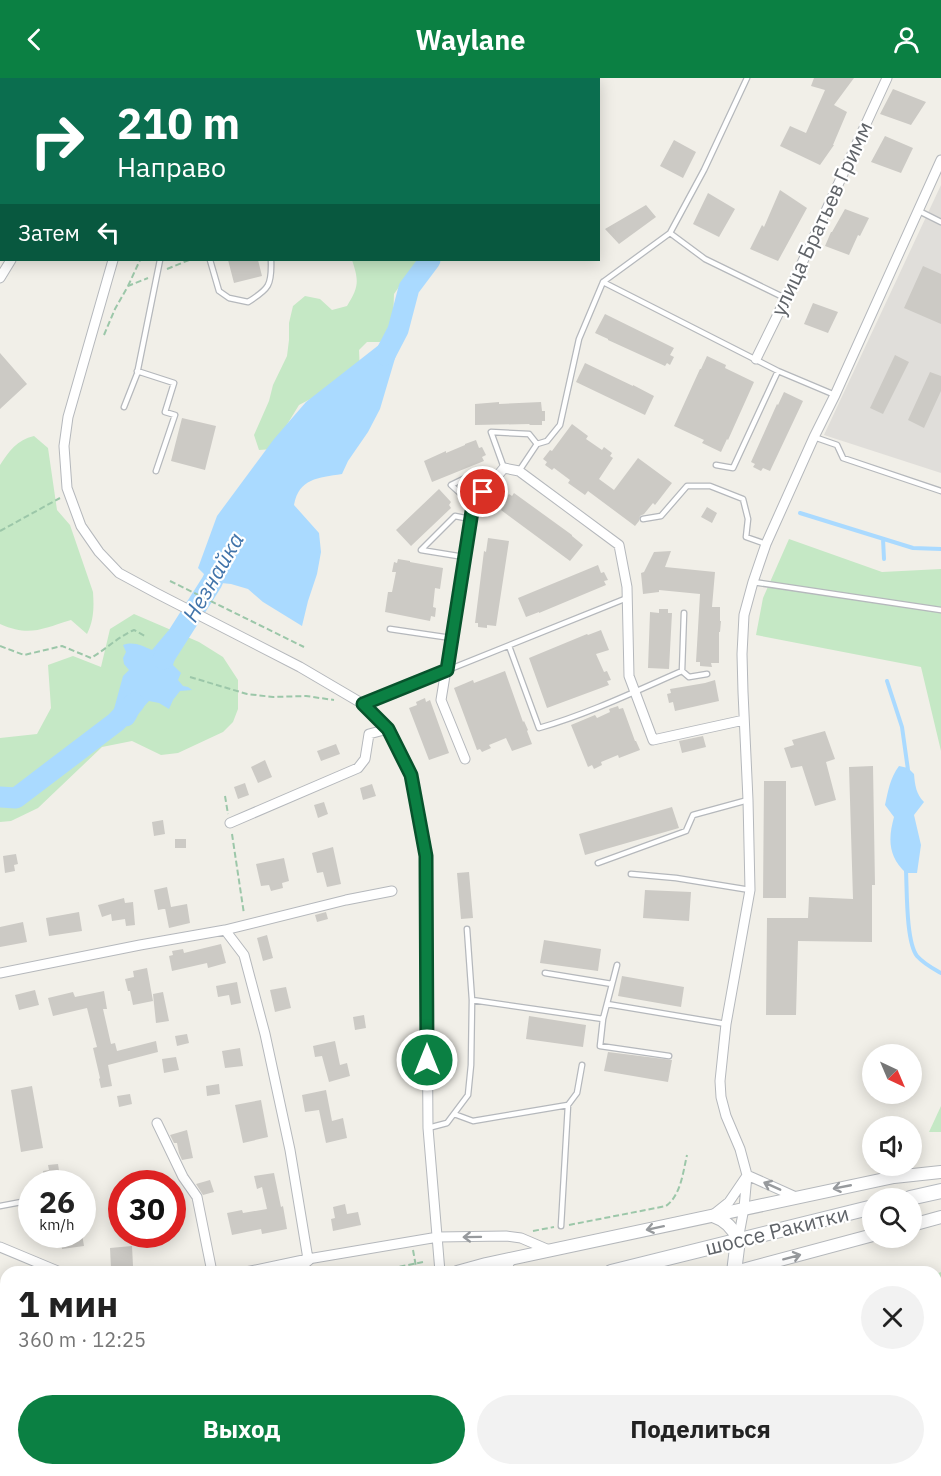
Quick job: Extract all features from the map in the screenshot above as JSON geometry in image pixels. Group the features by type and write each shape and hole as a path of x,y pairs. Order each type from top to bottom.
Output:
{"main road":[{"path":"922,1195 941,1191"},
{"name":"шоссе Ракитки","path":"635,1266 862,1211"},
{"path":"735,1266 738,1240"}],"street":[{"name":"улица Братьев Гримм","path":"756,359 887,78"},
{"path":"738,1240 747,1175 740,1149 726,1116 720,1081 726,1024 750,890 742,654 744,615 766,544 941,160"},
{"path":"0,278 10,261"},
{"path":"113,261 68,417 64,446 67,488 81,526 99,552 120,573 300,667 363,704 388,729 411,775 426,856 428,1128 440,1266"},
{"path":"465,759 441,700 473,505 504,468 519,471 619,545 627,588 629,676 652,740 744,720"},
{"path":"230,823 358,768 365,759 369,734 388,729"},
{"path":"0,973 225,930 392,891"},
{"path":"225,930 244,955 265,1034 290,1150 308,1259"},
{"path":"157,1123 183,1177 196,1197 211,1266"},
{"path":"479,1266 894,1177 941,1172"},
{"path":"747,1175 796,1197"},
{"path":"713,1216 729,1202 747,1175"},
{"path":"713,1216 722,1219 732,1227 738,1240"},
{"path":"922,1222 941,1217"},
{"path":"275,1266 438,1238 506,1236 521,1238 550,1251"},
{"path":"757,1266 862,1238"},
{"path":"0,1247 44,1266"},
{"path":"299,1266 308,1259"},
{"path":"506,1266 510,1259"}],"lane":[{"path":"519,471 537,444 547,441 560,425 579,339 603,282 670,233 704,170 747,78"},
{"path":"918,210 941,222"},
{"path":"670,233 705,259 786,298"},
{"path":"124,407 137,371 160,261"},
{"path":"210,261 219,291 229,298 248,302 263,293 272,279 271,261"},
{"path":"603,282 778,371 835,395"},
{"path":"137,371 174,383 165,412 175,415 156,471"},
{"path":"716,465 733,468 778,371"},
{"path":"504,468 491,432 529,434 537,444"},
{"path":"814,437 837,445 843,458 941,491"},
{"path":"473,505 451,485 482,470 494,479"},
{"path":"644,519 661,516 687,486 710,486 743,499 748,519 746,537 766,544"},
{"path":"464,557 421,550 455,516 470,519"},
{"path":"753,582 941,610"},
{"path":"363,704 627,598"},
{"path":"682,671 684,613"},
{"path":"390,629 451,639"},
{"path":"509,646 539,728 635,692 682,671"},
{"path":"682,671 689,677 707,674"},
{"path":"598,863 686,831 693,815 748,800"},
{"path":"631,874 676,878 750,890"},
{"path":"428,1128 447,1123 468,1095 472,1000 467,929"},
{"path":"617,965 603,1019 600,1046 669,1056"},
{"path":"545,973 612,984"},
{"path":"472,1000 603,1019"},
{"path":"607,1004 726,1024"},
{"path":"561,1226 568,1105 577,1093 582,1065"},
{"path":"454,1114 472,1121 568,1105"},
{"path":"0,1206 18,1203"}],"path":[{"path":"104,335 140,261"},
{"path":"128,286 187,261"},
{"path":"0,531 32,512 59,500 67,488"},
{"path":"170,581 304,647"},
{"path":"0,646 24,655 62,646 91,658 123,635 134,630 145,636"},
{"path":"190,677 247,694 273,697 306,696 340,701"},
{"path":"225,796 246,925"},
{"path":"528,1232 666,1206 673,1201 676,1195 687,1155"},
{"path":"412,1242 416,1264"},
{"path":"405,1266 423,1262"}],"shaded area":[{"path":"941,185 941,473 824,435"}],"green space":[{"path":"352,261 422,261 408,274 394,294 393,322 389,335 380,342 367,342 359,350 360,373 299,405 272,449 259,450 254,435 287,356 289,323 293,306 305,296 320,299 332,310 347,306 357,284"},
{"path":"34,436 48,448 57,510 70,525 93,592 93,613 87,634 71,620 28,631 0,624 0,465 14,447"},
{"path":"789,539 882,572 941,569 941,751 921,667 756,635 763,598"},
{"path":"134,614 199,642 223,657 238,680 238,709 233,722 223,732 178,753 161,755 132,741 102,747 38,808 11,821 0,822 0,738 37,734 51,708 48,665 73,656 101,667 110,629"},
{"path":"941,1106 941,1132 929,1132"}],"water":[{"path":"398,330 396,355 380,409 368,432 342,474 318,478 305,484 300,489 294,505 319,533 321,552 302,626 263,602 248,589 212,582 198,568 217,516 274,439 306,402"},
{"path":"168,631 179,636 173,665 181,673 178,680 183,686 192,690 180,691 169,709 159,703 149,701 131,725 121,725 116,722 114,709 123,676 129,670 124,664 123,658 126,652 123,645 134,644 152,650"},
{"path":"899,766 908,768 914,774 915,786 924,802 914,815 921,845 917,873 906,873 900,867 891,847 894,817 885,805 891,780"}],"building":[{"path":"814,78 854,78 834,105 847,112 834,145 820,165 780,146 790,126 806,133 825,90 811,86"},
{"path":"893,89 926,102 911,125 880,114"},
{"path":"885,136 913,148 901,173 871,162"},
{"path":"674,140 696,152 683,178 660,166"},
{"path":"780,190 807,208 778,261 750,249 762,225 764,227"},
{"path":"708,193 735,209 719,237 693,224"},
{"path":"646,205 656,217 619,244 605,229"},
{"path":"845,209 869,218 849,255 825,246"},
{"path":"228,261 258,261 262,276 234,283"},
{"path":"923,266 941,274 941,324 904,308"},
{"path":"813,303 838,312 828,333 804,324"},
{"path":"605,314 674,348 670,355 674,357 670,365 667,363 665,366 595,333"},
{"path":"0,353 27,384 0,409"},
{"path":"895,355 909,362 883,414 870,408"},
{"path":"707,356 754,382 721,452 702,443 704,440 674,426"},
{"path":"585,363 654,396 645,415 576,382"},
{"path":"930,372 941,376 941,391 924,428 908,420"},
{"path":"784,392 803,401 770,471 763,468 761,471 753,467 755,464 751,462"},
{"path":"499,402 499,404 541,402 542,411 545,411 545,421 542,421 542,425 475,425 475,404"},
{"path":"182,418 216,426 205,470 171,461"},
{"path":"572,424 588,436 586,439 602,450 604,447 612,453 610,456 613,458 599,479 614,490 638,458 672,483 655,505 653,503 640,516 635,526 588,491 585,495 568,483 570,480 554,468 552,470 545,465 547,462 543,459 550,450 552,451"},
{"path":"476,440 479,448 482,447 486,455 482,457 484,461 432,482 424,461"},
{"path":"439,489 451,502 449,505 451,508 411,546 396,530"},
{"path":"514,493 583,545 570,561 501,510 506,503 503,501 509,494 512,496"},
{"path":"707,507 717,513 712,523 701,517"},
{"path":"488,538 509,541 496,626 487,625 487,628 478,627 478,623 475,623 484,551 486,552"},
{"path":"671,551 665,567 715,572 712,607 720,607 721,621 719,663 711,663 712,667 700,666 700,662 696,662 700,594 659,590 659,592 643,594 641,573 644,572 654,552"},
{"path":"398,559 443,568 440,589 435,588 433,607 436,608 435,617 431,616 430,621 385,612 388,592 392,592 396,572 392,572 394,562 397,563"},
{"path":"598,565 601,573 604,572 608,580 604,581 606,585 526,617 518,598"},
{"path":"659,609 668,609 668,613 672,613 669,669 648,668 650,612 659,613"},
{"path":"601,630 609,650 596,654 604,672 607,671 611,680 607,681 609,685 547,708 529,658"},
{"path":"505,671 532,744 512,751 506,738 489,745 491,748 482,752 480,749 477,750 454,688"},
{"path":"715,680 719,701 675,711 673,702 669,703 667,694 671,693 670,689"},
{"path":"425,698 426,702 430,700 449,753 429,760 409,708"},
{"path":"618,706 619,709 623,708 640,750 601,762 602,765 594,769 592,765 588,767 571,725 595,715 597,718 610,712 609,709"},
{"path":"825,731 835,759 826,762 836,800 815,806 802,766 791,768 784,748 794,745 792,740"},
{"path":"703,736 706,747 682,753 679,741"},
{"path":"336,744 340,754 321,761 317,751"},
{"path":"265,760 272,777 258,783 251,767"},
{"path":"873,766 875,885 872,885 872,942 798,941 796,1015 766,1015 767,918 808,918 809,897 853,899 849,767"},
{"path":"764,781 786,781 786,898 763,898"},
{"path":"245,783 249,795 238,799 234,787"},
{"path":"372,784 376,796 363,800 360,788"},
{"path":"324,802 328,814 318,818 314,805"},
{"path":"672,807 679,828 585,855 579,834"},
{"path":"163,820 165,834 154,836 152,822"},
{"path":"175,839 186,839 186,848 175,848"},
{"path":"333,847 341,884 327,887 323,872 317,873 312,853"},
{"path":"16,854 18,864 14,865 15,871 5,873 3,856"},
{"path":"284,858 289,881 282,883 283,888 271,891 269,885 261,886 256,864"},
{"path":"469,872 473,918 461,919 457,873"},
{"path":"167,887 171,907 187,904 190,923 169,928 165,909 158,910 154,890"},
{"path":"645,890 691,892 689,921 643,918"},
{"path":"124,898 125,903 133,902 135,925 126,926 125,919 112,921 111,914 102,917 98,905"},
{"path":"79,912 82,931 49,936 46,918"},
{"path":"326,912 328,919 317,922 315,915"},
{"path":"23,922 27,942 0,947 0,927"},
{"path":"267,935 273,958 263,961 257,938"},
{"path":"544,940 601,949 598,971 540,963"},
{"path":"221,944 226,963 208,968 207,963 172,971 169,956 173,955 172,951 183,949 184,953"},
{"path":"147,968 153,1001 133,1005 125,979 134,977 133,971"},
{"path":"622,976 684,987 681,1007 618,996"},
{"path":"237,982 241,1003 231,1005 229,995 218,997 216,986"},
{"path":"286,987 291,1008 275,1012 270,990"},
{"path":"35,990 39,1005 19,1010 15,995"},
{"path":"104,991 107,1009 103,1009 111,1044 115,1043 117,1051 156,1041 158,1052 108,1065 112,1086 101,1088 93,1048 97,1047 87,1008 53,1016 48,998 73,992 75,997"},
{"path":"163,992 169,1021 156,1023 153,994"},
{"path":"364,1015 366,1028 355,1030 353,1017"},
{"path":"529,1016 586,1025 583,1047 526,1039"},
{"path":"187,1034 189,1043 177,1046 175,1036"},
{"path":"335,1041 340,1065 347,1063 350,1076 329,1082 322,1056 315,1057 313,1046"},
{"path":"240,1048 243,1066 225,1068 222,1051"},
{"path":"608,1052 672,1060 668,1082 604,1071"},
{"path":"176,1057 179,1070 164,1073 162,1059"},
{"path":"219,1084 220,1094 207,1096 206,1086"},
{"path":"32,1086 43,1148 21,1152 11,1090"},
{"path":"326,1090 332,1121 343,1118 347,1138 326,1143 319,1110 305,1112 302,1095"},
{"path":"130,1094 132,1104 119,1107 117,1096"},
{"path":"261,1100 268,1137 243,1143 235,1105"},
{"path":"187,1130 193,1158 182,1160 177,1143 174,1143 170,1135"},
{"path":"58,1164 59,1170 49,1170 48,1165"},
{"path":"274,1173 287,1229 262,1234 261,1229 232,1235 227,1213 267,1209 262,1187 257,1189 254,1176"},
{"path":"210,1180 214,1192 203,1195 196,1184"},
{"path":"345,1204 347,1214 358,1212 361,1225 333,1231 331,1219 335,1218 333,1207"},
{"path":"110,1248 132,1248 133,1266 111,1266"}],"waterway":[{"name":"Незнайка","path":"385,355 398,330 409,288 429,261"},
{"path":"800,513 913,548 941,549"},
{"path":"883,539 884,559"},
{"name":"Незнайка","path":"163,659 212,582 223,557"},
{"path":"887,681 902,727 908,770"},
{"name":"Незнайка","path":"0,797 16,798 116,722 134,703"},
{"path":"906,871 908,915 913,949 922,961 941,973"}],"route":[{"path":"427,1060 426,856 411,775 388,729 363,704 447,670 473,505 483,492"}]}
